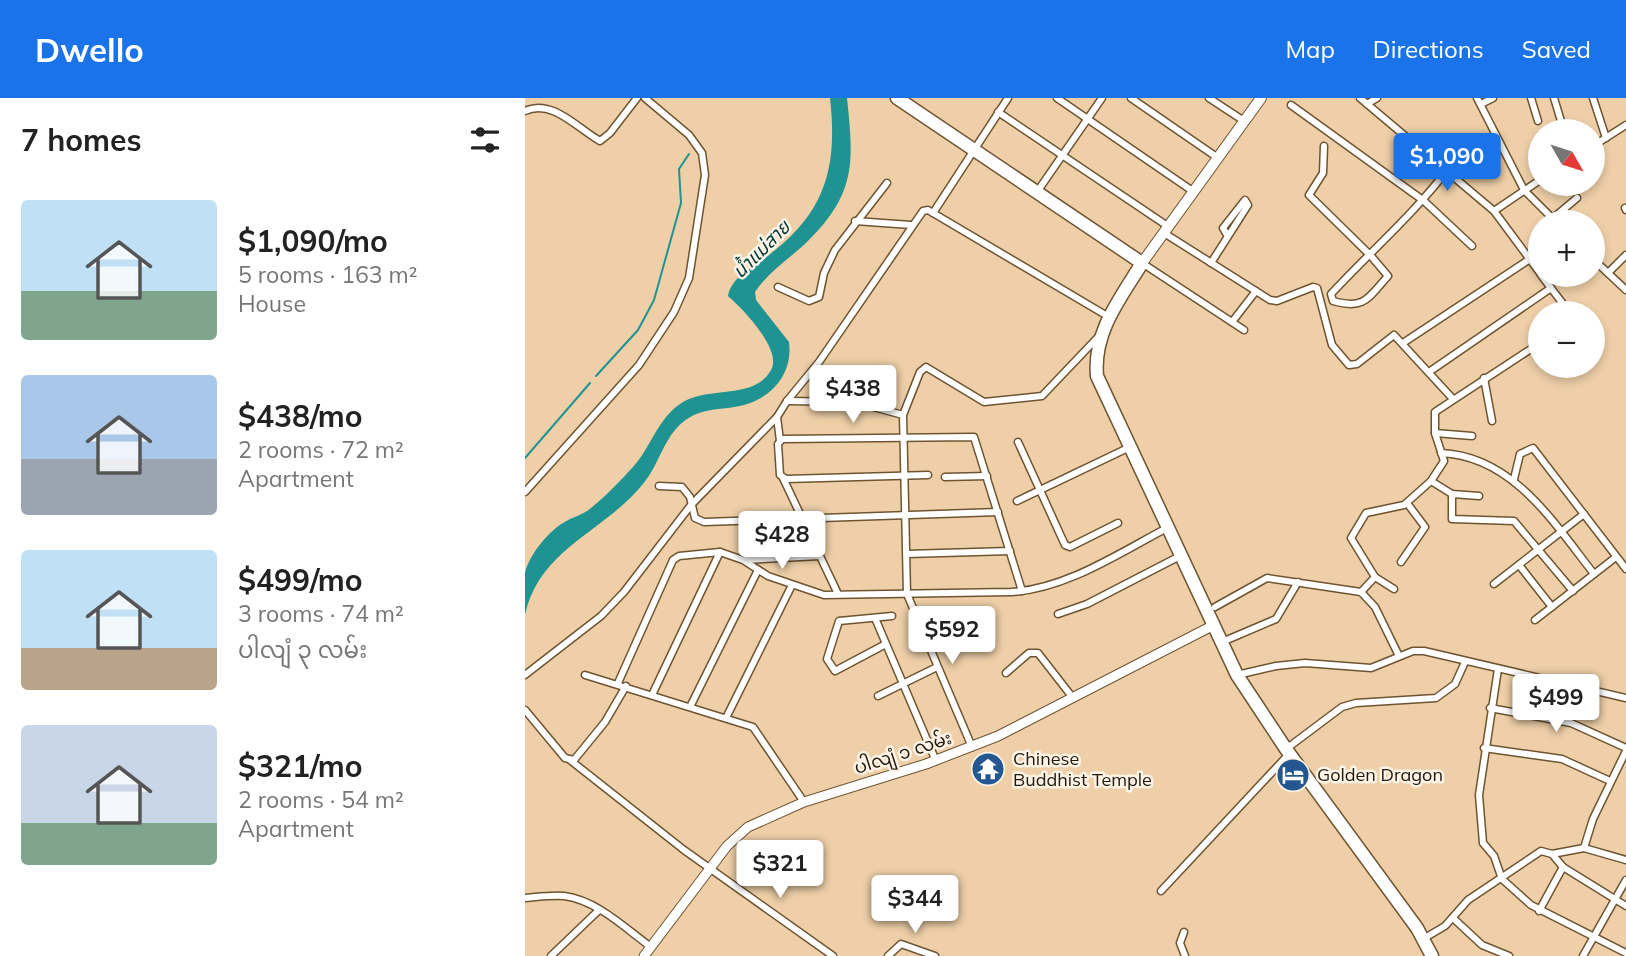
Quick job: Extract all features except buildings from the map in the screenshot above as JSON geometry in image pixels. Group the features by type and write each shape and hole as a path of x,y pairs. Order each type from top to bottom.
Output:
{"highway":[{"path":"897,98 1142,263 1101,333 1097,348 1097,376 1237,675 1423,939 1432,956"}],"main road":[{"path":"1142,263 1261,98"}],"street":[{"path":"525,111 544,106 552,109 600,141 610,134 637,98"},
{"path":"525,492 639,365 674,312 689,278 705,175 702,153 689,135 645,98"},
{"path":"933,213 972,149 1008,98"},
{"path":"1057,98 1194,191"},
{"path":"1037,192 1102,98"},
{"path":"1131,98 1218,158"},
{"path":"1209,98 1244,121"},
{"path":"1360,98 1495,211 1528,256"},
{"path":"1367,104 1377,98"},
{"path":"1493,98 1479,101 1524,190 1544,210"},
{"path":"1531,98 1537,119"},
{"path":"1554,98 1560,119"},
{"path":"1593,98 1606,138 1626,125"},
{"path":"1291,105 1424,201 1472,246"},
{"path":"998,112 1211,263 1256,291 1277,301 1313,287 1331,298 1355,307 1388,276 1309,195 1323,173 1324,146"},
{"path":"1331,298 1332,292 1424,201 1448,169"},
{"path":"778,287 815,301 822,293 824,273 835,250 887,183"},
{"path":"1495,211 1528,188"},
{"path":"1564,210 1577,198"},
{"path":"1211,263 1248,205 1245,201 1223,228 1227,235"},
{"path":"525,675 601,616 691,505 777,417 827,352 923,211 933,213 1109,317"},
{"path":"855,222 911,225"},
{"path":"1608,274 1626,255"},
{"path":"1403,343 1528,260"},
{"path":"1142,263 1244,330"},
{"path":"1605,271 1626,290"},
{"path":"1317,288 1332,345 1349,365 1353,366 1394,335 1453,399"},
{"path":"1429,372 1551,288 1561,301"},
{"path":"1232,322 1256,291"},
{"path":"972,747 907,594 903,415 923,368 984,402 1042,396 1101,333"},
{"path":"1394,589 1375,578 1351,538 1366,513 1397,508 1407,503 1443,466 1435,433 1435,412 1528,350"},
{"path":"1484,378 1492,422"},
{"path":"787,401 855,402 903,415"},
{"path":"777,417 780,475 803,517 838,594"},
{"path":"1435,433 1472,436"},
{"path":"780,441 974,437 1022,592"},
{"path":"1018,442 1065,545 1070,547 1118,523"},
{"path":"1017,500 1130,447"},
{"path":"1514,479 1520,454 1533,448 1626,569"},
{"path":"1441,453 1456,454 1514,479 1523,486 1594,574"},
{"path":"783,478 928,475"},
{"path":"945,477 987,476"},
{"path":"1431,481 1452,494 1479,496"},
{"path":"659,486 682,487 691,497 691,505 698,521 999,512"},
{"path":"1452,494 1452,519 1514,521 1573,591"},
{"path":"1401,562 1425,527 1407,503"},
{"path":"1495,584 1584,514"},
{"path":"618,683 673,560 679,556 720,552 743,560 792,585 824,595 1022,592 1089,569 1167,528"},
{"path":"907,554 1010,551"},
{"path":"652,695 720,552"},
{"path":"743,560 819,556"},
{"path":"1058,614 1087,604 1180,556"},
{"path":"1535,620 1616,557"},
{"path":"1519,565 1552,607"},
{"path":"690,707 758,570"},
{"path":"1215,607 1267,578 1361,592 1374,607 1399,656"},
{"path":"1361,592 1375,578"},
{"path":"1221,643 1276,619 1298,582"},
{"path":"726,718 792,585"},
{"path":"884,645 835,671 829,664 828,655 837,624 842,620 892,617"},
{"path":"875,618 884,645 936,761"},
{"name":"ပါလျံ ၁ လမ်း","path":"644,956 739,833 804,802 936,761 972,747 1212,626"},
{"path":"1237,675 1305,663 1371,668 1399,656 1423,651 1623,696 1626,687"},
{"path":"1006,673 1030,653 1038,653 1073,698"},
{"path":"1161,891 1288,751 1342,707 1356,703 1436,698 1455,684 1465,662"},
{"path":"878,696 937,667"},
{"path":"1498,669 1484,748 1479,825 1483,843 1495,856 1502,879 1539,911 1594,935 1626,953"},
{"path":"585,675 626,685 750,725 759,733 804,802"},
{"path":"570,760 574,760 605,722 626,685"},
{"path":"1490,708 1579,725 1626,750 1624,760 1610,782 1593,819 1584,848"},
{"path":"525,710 570,760 633,812 833,956"},
{"path":"1484,748 1562,760 1610,782"},
{"path":"1423,939 1454,918 1468,900 1541,851 1552,854 1584,848 1626,860"},
{"path":"1552,854 1563,867 1612,900 1626,906"},
{"path":"1539,911 1563,867"},
{"path":"1583,956 1612,900 1626,880"},
{"path":"525,898 564,896 599,909 652,947"},
{"path":"551,956 599,909"},
{"path":"1454,918 1482,945 1509,956"},
{"path":"1184,932 1180,943 1185,956"},
{"path":"888,956 901,944 935,956"}],"water":[{"path":"830,98 847,98 851,142 848,177 843,193 834,209 806,243 772,272 755,292 756,300 789,342 788,364 779,382 772,390 754,401 698,413 676,428 643,484 627,501 558,557 544,573 532,592 525,615 525,573 545,538 566,521 588,510 618,483 639,459 672,410 690,398 753,386 763,380 771,370 773,362 766,341 751,319 728,296 737,279 785,241 814,207 829,168 832,147"}],"waterway":[{"path":"596,376 638,330 654,300 681,203 679,169 689,154"},
{"path":"525,458 590,383"}],"place":[{"name":"Chinese Buddhist Temple","path":"988,769"},
{"name":"Golden Dragon","path":"1293,775"}],"water label":[{"name":"น้ำแม่สาย","path":"761,249"}]}
